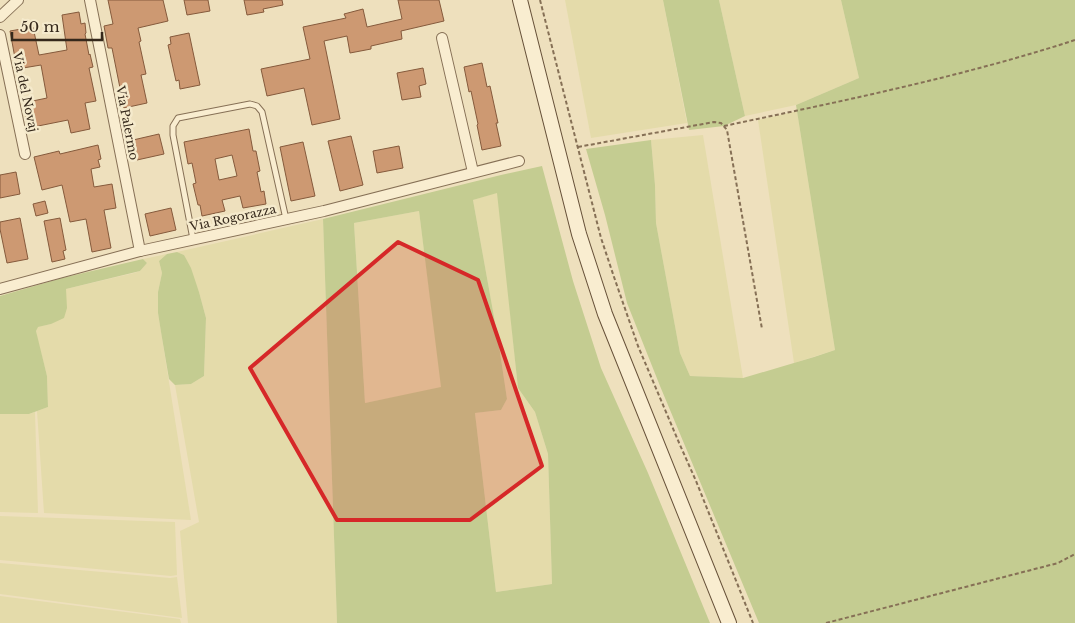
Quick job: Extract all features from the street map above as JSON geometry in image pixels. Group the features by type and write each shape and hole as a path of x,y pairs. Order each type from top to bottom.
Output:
{"street":[{"path":"0,17 17,0"},
{"name":"Via Palermo","path":"90,0 140,251"},
{"path":"520,0 579,234 605,314 729,623"},
{"name":"Via del Novaj","path":"0,35 25,154"},
{"path":"442,38 473,172"},
{"name":"Via Rogorazza","path":"0,288 140,251 324,211 519,161"}],"lane":[{"path":"193,239 173,135 173,126 178,118 250,104 257,106 262,112 286,219"}],"path":[{"path":"540,0 601,238 635,338 696,481 753,623"},
{"path":"724,126 916,84 1025,56 1075,40"},
{"path":"578,147 714,122 721,123 728,130 762,329"},
{"path":"826,623 1058,563 1075,554"}],"highlighted area":[{"path":"398,242 478,280 542,466 470,520 337,520 250,368"}],"shaded area":[{"path":"565,0 663,0 687,123 591,138"},
{"path":"719,0 841,0 859,78 796,105 745,116"},
{"path":"797,111 835,350 794,363 758,120"},
{"path":"703,135 743,378 690,376 680,353 656,223 651,140"},
{"path":"498,192 518,388 535,412 548,454 552,584 496,592 475,413 501,410 507,399 473,200"},
{"path":"419,211 442,388 365,403 354,223"},
{"path":"323,219 337,623 188,623 180,531 199,522 175,385 191,384 204,376 206,318 199,292 184,255 177,252"},
{"path":"167,254 159,261 162,273 158,292 158,313 191,520 44,513 37,411 48,407 47,376 37,338 37,327 51,324 66,296 66,289 140,271 147,263 143,259"},
{"path":"35,412 38,513 0,512 0,414 29,414"},
{"path":"0,516 175,522 177,575 171,576 0,560"},
{"path":"0,563 170,578 177,577 182,618 0,594"},
{"path":"0,596 180,619 181,623 0,623"}],"green space":[{"path":"663,0 719,0 745,116 724,126 689,130"},
{"path":"841,0 1075,0 1075,623 759,623 627,303 586,149 651,140 656,223 680,353 690,376 743,378 835,350 796,105 859,78"},
{"path":"542,166 573,281 601,368 648,473 710,623 337,623 323,219","holes":["497,193 518,388 535,412 548,454 552,584 496,592 475,413 501,410 507,399 473,200","419,211 441,387 365,403 354,223"]},
{"path":"177,252 184,255 191,268 206,318 204,376 191,384 175,385 169,379 158,313 158,292 162,273 159,261 167,254"},
{"path":"143,259 147,263 140,271 66,289 67,308 64,318 38,327 36,331 47,376 48,407 29,414 0,414 0,296 62,278"}],"building":[{"path":"108,0 163,0 168,21 138,28 146,74 141,75 147,103 124,108 112,48 108,48 104,26 113,24"},
{"path":"184,0 208,0 210,11 187,15"},
{"path":"244,0 282,0 283,5 263,9 264,12 247,15"},
{"path":"398,0 439,0 444,21 401,31 402,39 371,46 371,49 350,53 347,36 324,41 340,119 312,125 304,88 267,96 261,69 310,59 303,27 346,18 344,14 363,9 367,27 402,19"},
{"path":"79,12 81,24 85,23 85,34 93,67 89,68 96,101 85,103 90,129 71,133 68,120 28,128 23,103 47,98 41,65 17,69 10,31 33,27 39,55 67,50 62,15"},
{"path":"189,33 200,85 180,89 179,80 176,81 168,45 171,44 170,37"},
{"path":"482,63 487,87 490,86 501,146 482,150 471,91 469,92 464,67"},
{"path":"423,68 426,84 419,86 421,97 402,100 397,73"},
{"path":"249,129 253,151 256,151 260,171 257,172 261,192 264,191 266,204 243,208 240,196 222,200 225,211 202,216 193,184 196,183 192,163 188,164 184,142","holes":["232,155 237,176 219,180 215,159"]},
{"path":"159,134 164,154 137,160 133,140"},
{"path":"351,136 363,185 340,191 328,141"},
{"path":"303,142 315,196 291,201 280,147"},
{"path":"98,145 101,159 98,160 100,167 91,169 94,187 112,184 116,208 104,210 111,248 92,252 86,219 70,222 62,185 42,190 34,157 59,151 60,154"},
{"path":"399,146 403,168 377,173 373,151"},
{"path":"16,172 20,194 0,198 0,175"},
{"path":"45,201 48,213 36,216 33,204"},
{"path":"171,208 176,230 150,236 145,214"},
{"path":"20,218 28,259 7,263 0,222"},
{"path":"60,218 66,250 63,251 65,259 52,262 44,221"}]}
